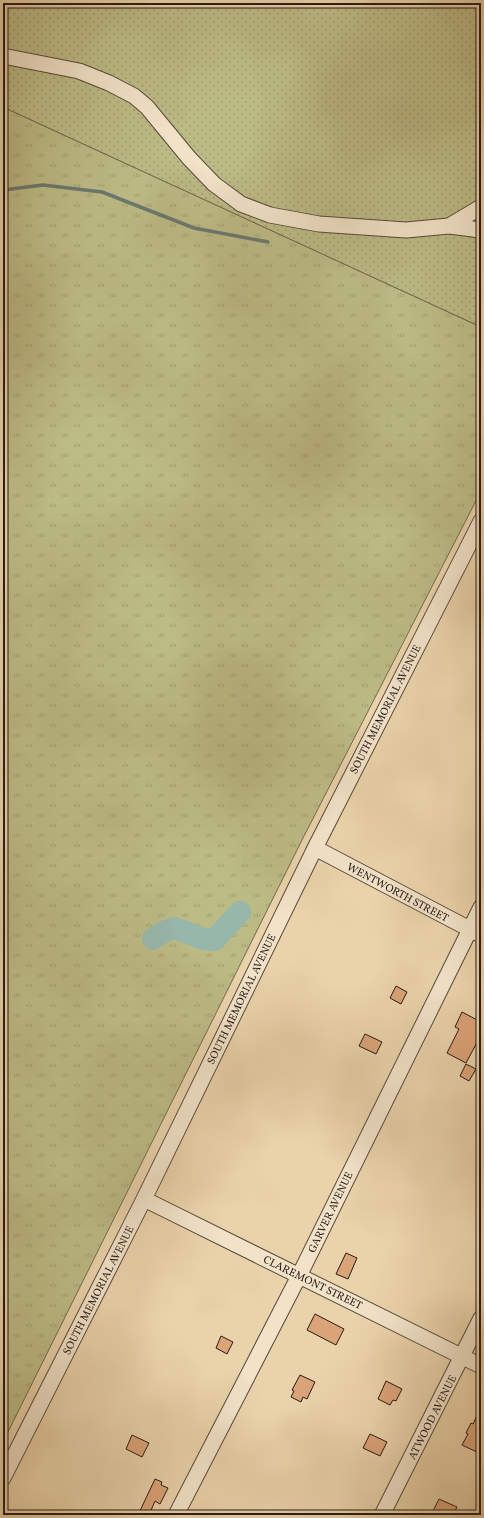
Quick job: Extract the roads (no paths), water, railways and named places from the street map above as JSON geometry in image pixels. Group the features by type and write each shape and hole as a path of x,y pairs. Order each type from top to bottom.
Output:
{"street":[{"path":"3,56 79,71 109,83 134,96 147,107 189,158 214,184 241,204 270,215 319,224 406,230 450,226 481,231"},
{"path":"450,226 481,207"},
{"name":"SOUTH MEMORIAL AVENUE","path":"3,1478 144,1199 314,848 481,521"},
{"name":"WENTWORTH STREET","path":"314,848 475,932"},
{"name":"GARVER AVENUE","path":"176,1515 475,932 481,907"},
{"name":"CLAREMONT STREET","path":"144,1199 481,1366"},
{"name":"ATWOOD AVENUE","path":"382,1515 481,1318"}],"waterway":[{"path":"3,190 43,185 102,192 194,228 268,242"},
{"path":"153,939 163,932 175,928 203,939 214,940 240,912"}]}
